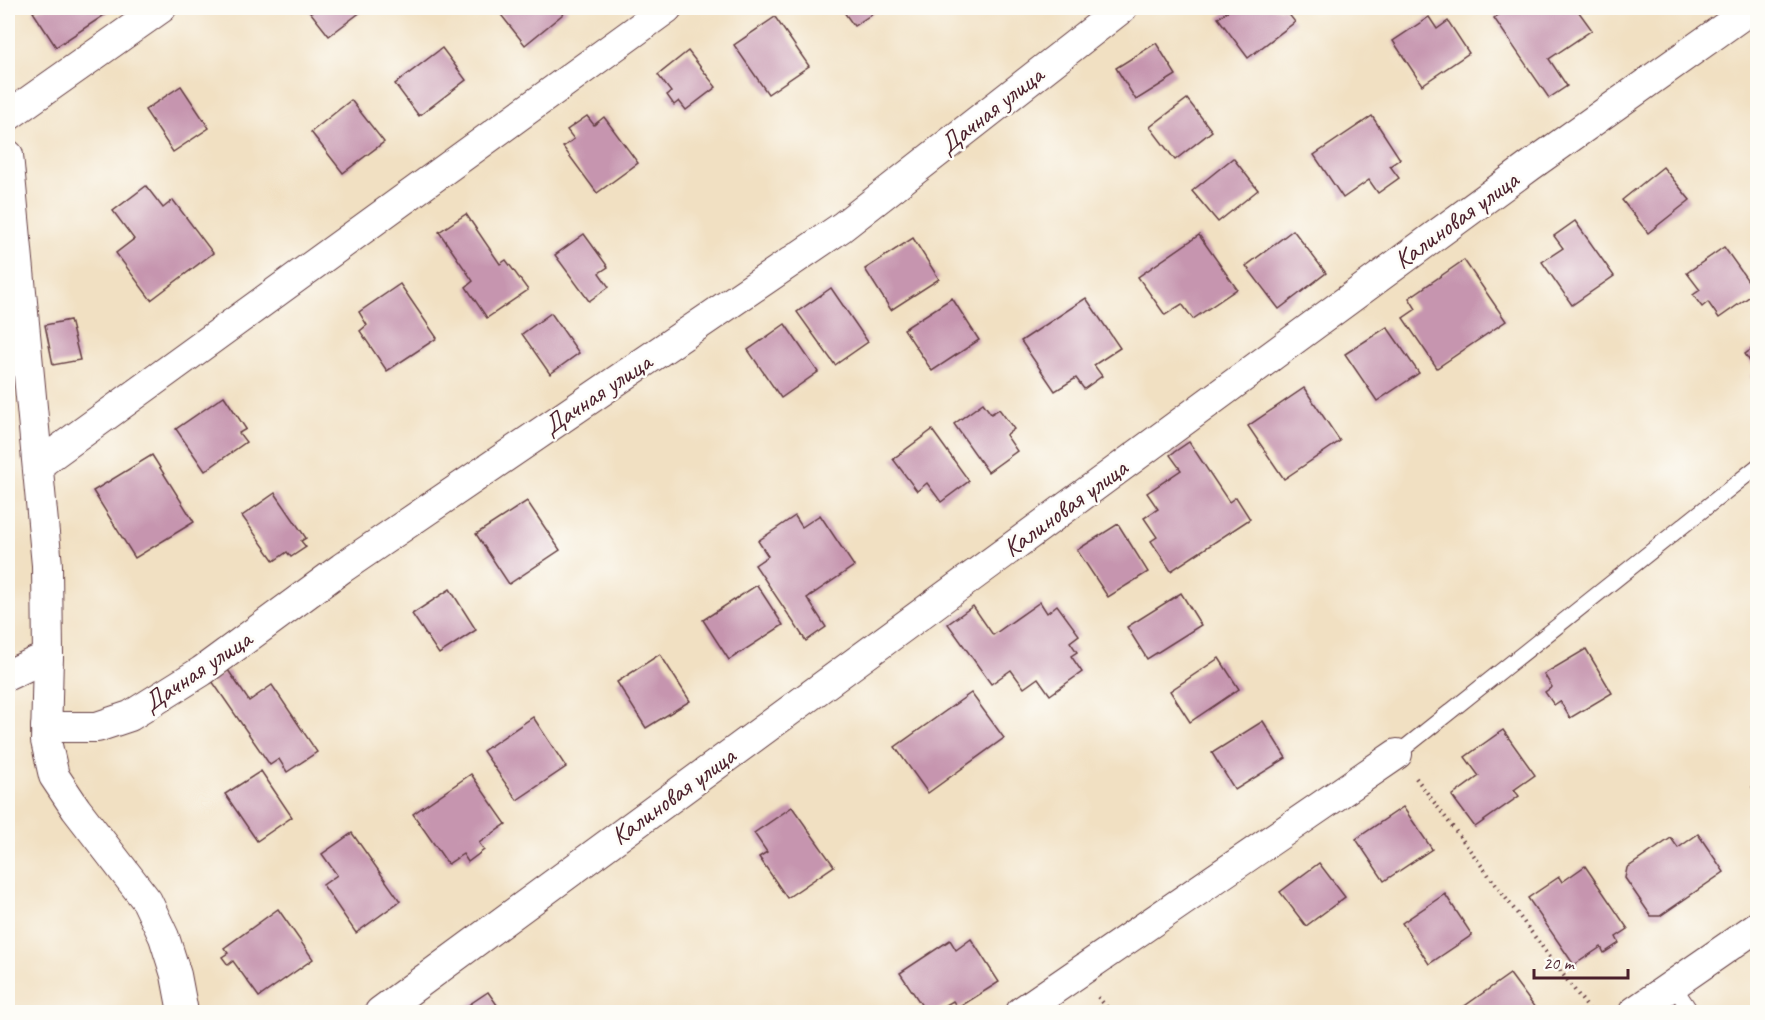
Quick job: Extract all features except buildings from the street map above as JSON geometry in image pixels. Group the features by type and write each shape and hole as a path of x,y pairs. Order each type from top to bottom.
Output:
{"street":[{"path":"8,116 161,8"},
{"path":"38,465 667,8"},
{"name":"Дачная улица","path":"46,727 97,727 130,716 202,670 342,568 842,226 1122,8"},
{"name":"Калиновая улица","path":"380,1012 1530,166 1752,8"},
{"path":"8,155 47,565 46,741 54,776 76,809 147,902 164,937 173,965 183,1012"},
{"path":"8,675 48,656"},
{"path":"1020,1012 1397,754"},
{"path":"1634,1012 1758,926"}],"lane":[{"path":"1397,754 1758,466"},
{"path":"1673,985 1691,1012"}],"path":[{"path":"1397,754 1591,1012"}]}
